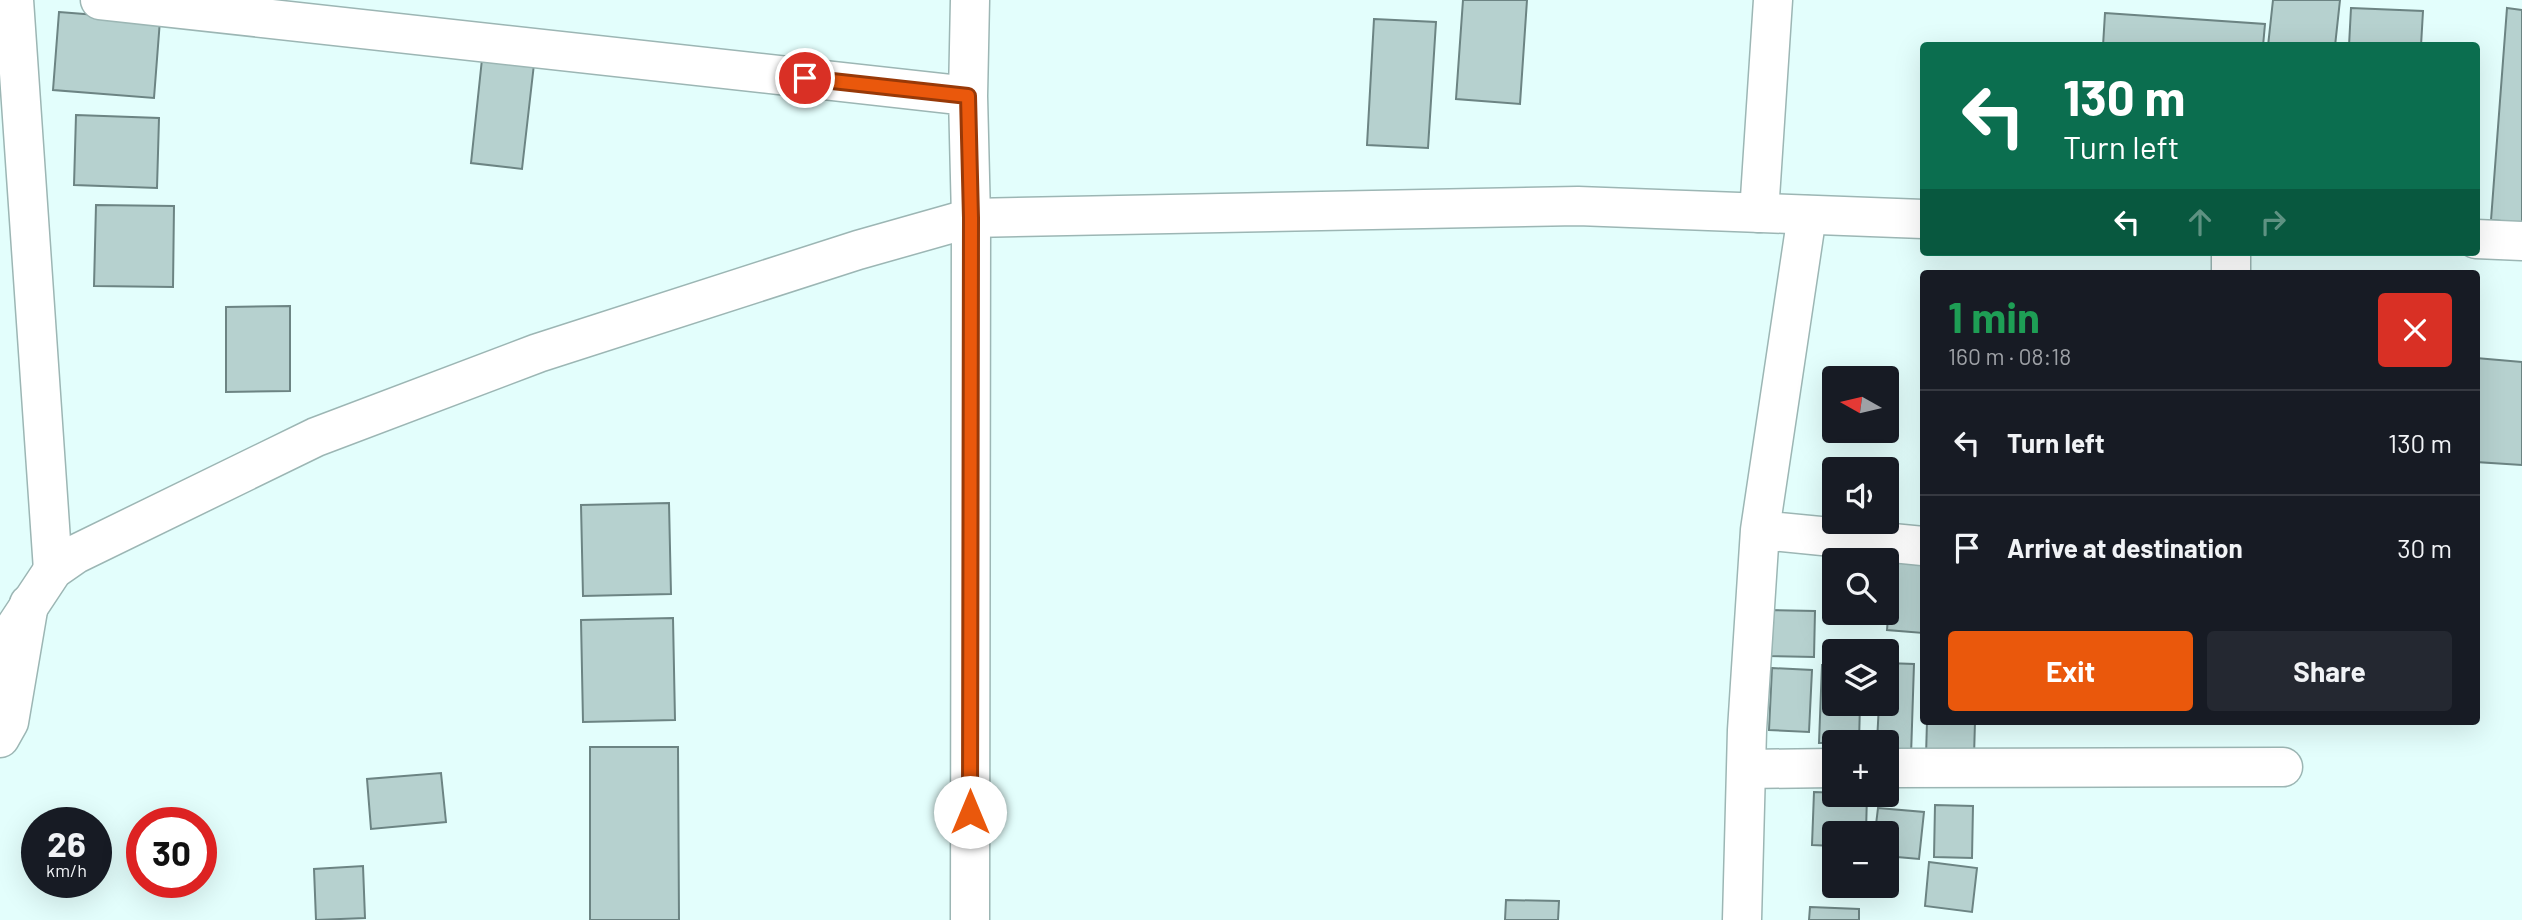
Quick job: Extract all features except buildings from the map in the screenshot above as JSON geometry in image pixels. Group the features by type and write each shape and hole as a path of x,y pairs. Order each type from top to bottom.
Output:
{"street":[{"path":"14,0 53,570"},
{"path":"100,0 968,96"},
{"path":"970,0 970,920"},
{"path":"1759,213 1773,0"},
{"path":"0,650 15,615 53,570 76,554 316,437 538,353 858,250 971,218 1578,206 1920,219"},
{"path":"1742,920 1746,769 1760,530 1807,215"},
{"path":"2480,239 2522,241"},
{"path":"1760,530 1920,546"},
{"path":"0,738 9,722 15,615"},
{"path":"1899,768 2283,766"},
{"path":"1746,769 1822,768"}],"route":[{"path":"805,78 968,96 971,218 970,812"}]}
